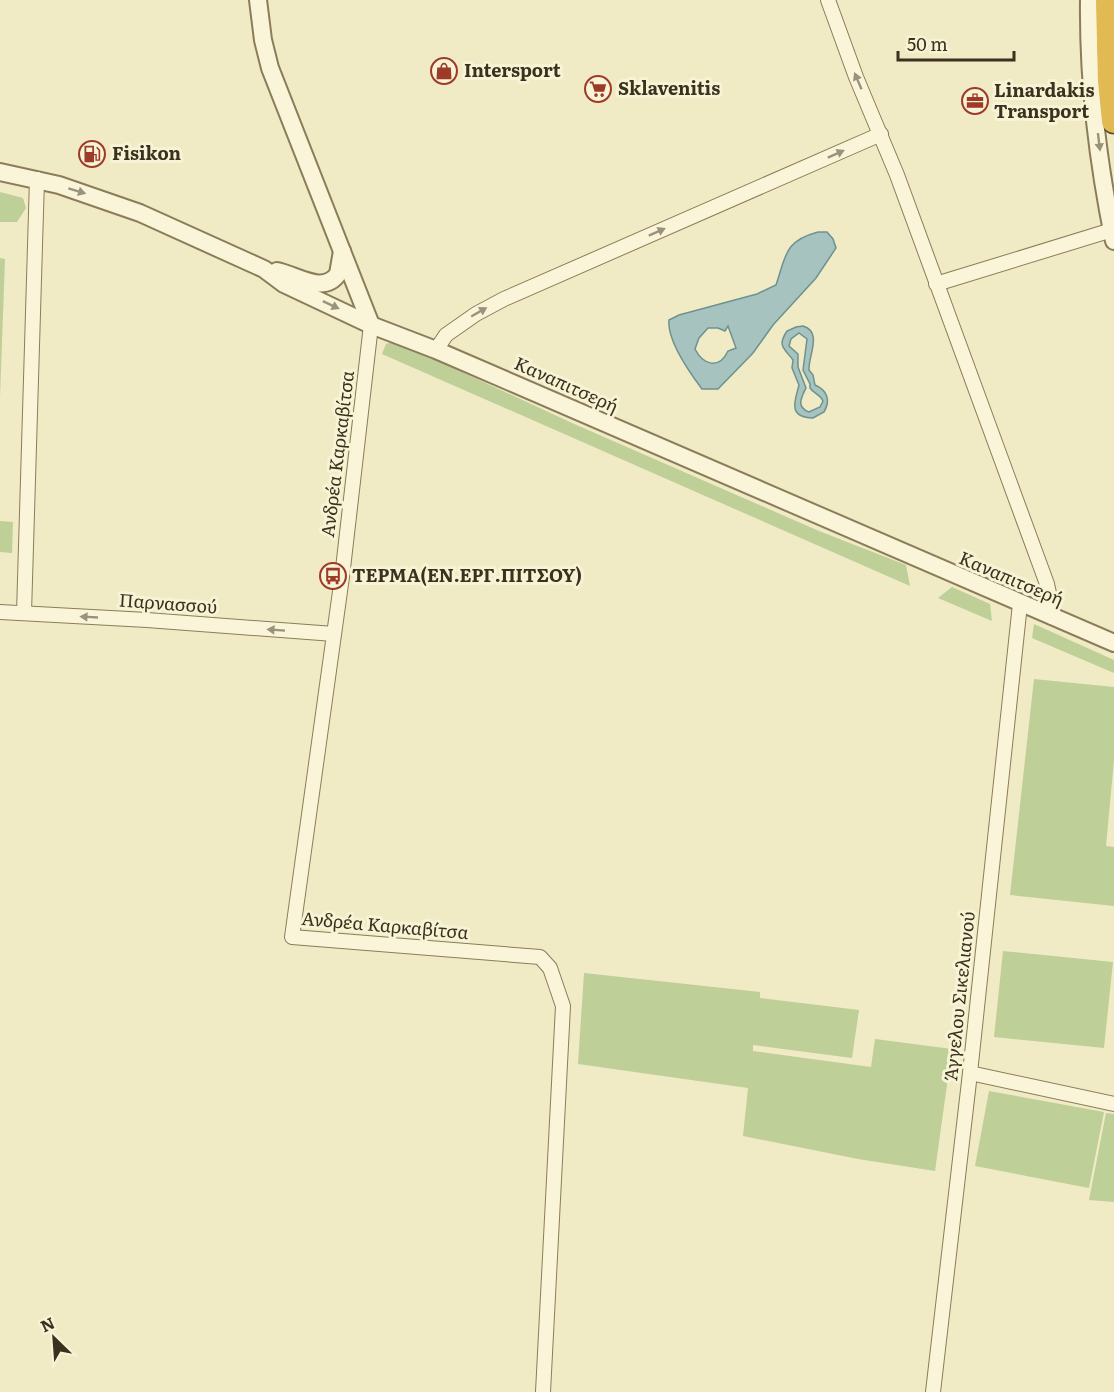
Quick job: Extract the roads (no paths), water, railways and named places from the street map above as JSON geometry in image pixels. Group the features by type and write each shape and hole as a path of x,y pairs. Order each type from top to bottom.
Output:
{"highway":[{"path":"1108,0 1110,81 1114,121"}],"street":[{"path":"258,0 263,40 270,68 372,325"},
{"path":"828,0 856,77 881,134 1014,492 1047,584 1052,618"},
{"path":"936,284 1113,236 1095,106 1089,0"},
{"path":"436,350 446,334 504,299 881,134"},
{"name":"Καναπιτσερή","path":"0,172 37,179 140,213 264,269 284,284 372,325 436,350 1114,643"},
{"path":"24,613 37,179"},
{"path":"264,269 324,284 331,282 338,274 342,249"},
{"name":"Ανδρέα Καρκαβίτσα","path":"372,325 334,634 291,937 540,957 550,968 562,998 543,1392"},
{"name":"Άγγελου Σικελιανού","path":"933,1392 1020,604"},
{"name":"Παρνασσού","path":"0,612 334,634"},
{"path":"970,1073 1114,1104"}],"water":[{"path":"827,232 836,248 816,278 773,325 753,353 718,389 702,389 675,346 669,320 679,315 757,294 776,285 788,251 798,240","holes":["728,326 736,348 728,351 716,363 702,359 695,349 699,338 708,328 725,331"]},
{"path":"803,326 812,333 813,345 809,370 813,375 815,385 827,396 824,412 813,418 799,415 796,411 795,402 799,385 792,368 793,360 782,344 787,331","holes":["799,333 807,339 803,370 810,388 823,401 820,407 809,412 801,405 806,388 798,367 798,354 789,346 791,339"]}],"place":[{"name":"Intersport","path":"444,71"},
{"name":"Sklavenitis","path":"598,89"},
{"name":"Linardakis Transport","path":"975,101"},
{"name":"Fisikon","path":"92,154"},
{"name":"ΤΕΡΜΑ(ΕΝ.ΕΡΓ.ΠΙΤΣΟΥ)","path":"333,576"}]}
